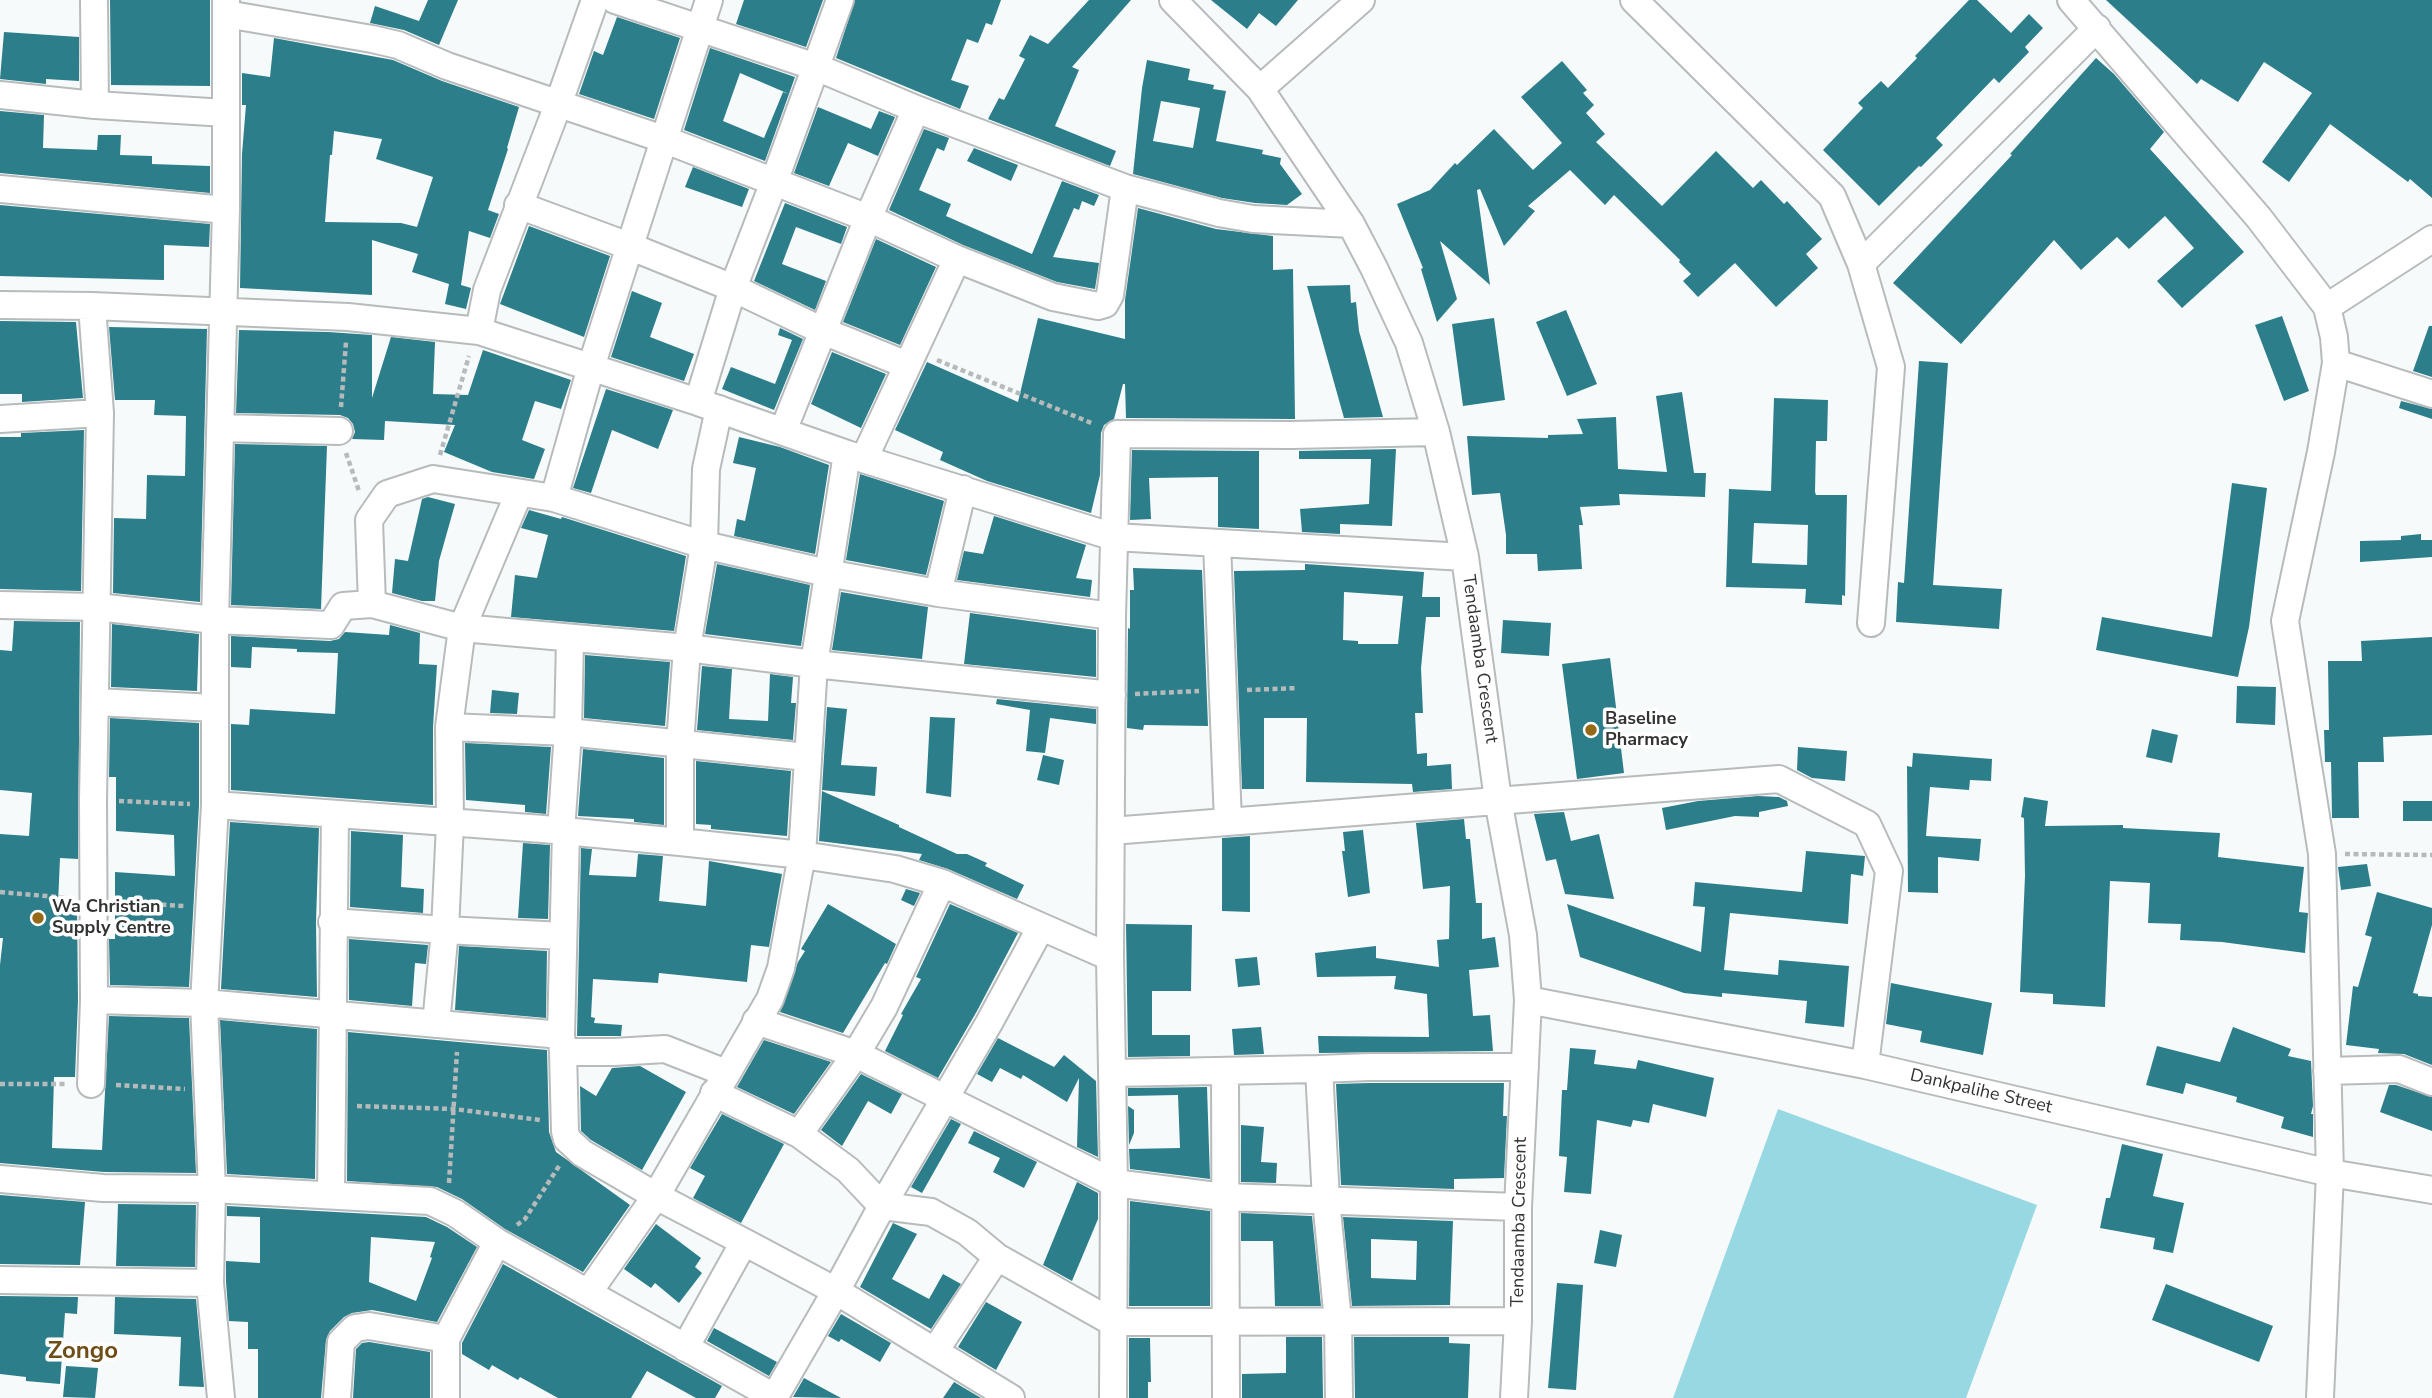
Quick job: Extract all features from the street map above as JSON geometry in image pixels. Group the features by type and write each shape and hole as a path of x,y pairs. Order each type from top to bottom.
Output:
{"street":[{"path":"94,0 95,105"},
{"path":"479,331 487,290 595,0"},
{"path":"615,0 816,67 916,109 1125,188 1207,210 1254,219 1351,224"},
{"path":"554,498 591,367 709,0"},
{"path":"680,842 680,744 687,648 704,545 709,405 733,288 840,0"},
{"name":"Tendaamba Crescent","path":"1173,0 1260,89 1351,224 1409,343 1436,432 1465,556 1498,800 1523,934 1528,1000 1518,1207 1518,1321 1514,1398"},
{"path":"1260,89 1361,0"},
{"path":"1634,0 1832,196 1861,264 1891,367 1871,623"},
{"path":"2071,0 2259,218 2327,307 2334,337 2336,363 2285,621 2322,854 2330,1173 2320,1398"},
{"path":"221,1398 210,1283 212,1189 204,1003 215,805 215,620 225,310 226,7 398,45 447,66 663,139 868,218 957,259 1053,297 1090,306 1105,304 1110,295 1125,188"},
{"path":"1861,264 2097,28"},
{"path":"0,95 95,105 226,113"},
{"path":"783,431 868,218 916,109"},
{"path":"0,189 226,210"},
{"path":"518,205 733,288 823,331 910,358"},
{"path":"2327,307 2432,239"},
{"path":"588,1293 656,1196 770,999 781,968 802,855 814,664 827,573 855,456 910,358 957,259"},
{"path":"0,305 225,310 348,317 479,331 709,405 855,456 1114,537 1465,556"},
{"path":"91,1084 100,414 92,306"},
{"path":"2336,363 2432,394"},
{"path":"0,419 100,414"},
{"path":"221,428 339,431"},
{"path":"1113,1398 1111,831 1112,616 1117,434 1436,432"},
{"path":"372,604 369,520 387,494 433,479 554,498 704,545 827,573 938,593 1112,616"},
{"path":"938,593 963,489"},
{"path":"447,1025 445,930 450,824 449,727 462,628 519,493"},
{"path":"1217,543 1228,822"},
{"path":"0,605 97,607 215,620 331,625 343,606 372,604 462,628 687,648 1112,695"},
{"path":"570,639 563,832 562,1043 568,1135 582,1153 656,1196 836,1291 1011,1398"},
{"path":"96,702 215,708"},
{"path":"449,727 568,732 807,757"},
{"path":"1111,831 1779,779 1867,824 1889,871 1865,1065"},
{"path":"215,805 680,842 802,855 895,869 942,883 1111,957"},
{"path":"331,1195 335,815"},
{"path":"799,1134 856,1054 884,1007 942,883"},
{"path":"332,922 563,936"},
{"path":"0,1179 103,1188 212,1189 430,1201 497,1242 775,1398 1041,927"},
{"path":"94,1000 204,1003 447,1025 614,1052 665,1049 799,1134 848,1170 882,1206 931,1212 967,1232 997,1257 1112,1322 1518,1321"},
{"name":"Dankpalihe Street","path":"1528,1000 1865,1065 2330,1173 2432,1190"},
{"path":"756,1021 856,1054 1114,1182 1224,1197 1518,1207"},
{"path":"1112,1073 1369,1067 1525,1068"},
{"path":"1320,1069 1326,1200 1338,1321 1339,1398"},
{"path":"2327,1071 2399,1069 2432,1083"},
{"path":"1225,1071 1226,1398"},
{"path":"446,1398 446,1339 497,1242"},
{"path":"685,1348 744,1242"},
{"path":"935,1351 997,1257"},
{"path":"0,1280 210,1283"},
{"path":"337,1398 341,1342 355,1328 369,1326 446,1339"}],"path":[{"path":"433,479 461,376 479,331"},
{"path":"910,358 1117,434"},
{"path":"93,800 215,805"},
{"path":"2322,854 2432,855"},
{"path":"447,1025 454,1109 448,1210"},
{"path":"331,1105 454,1109 535,1119 568,1135 524,1219 497,1242"}],"shaded area":[{"path":"1778,1109 2037,1205 1966,1398 1673,1398"}],"building":[{"path":"110,0 210,0 210,86 111,85"},
{"path":"428,0 458,0 439,45 404,30 370,23 375,6 419,21"},
{"path":"744,0 823,0 806,47 736,24"},
{"path":"855,0 1001,0 992,25 986,23 978,43 967,39 951,80 969,86 960,109 836,58"},
{"path":"1089,0 1131,0 1072,67 1079,70 1055,126 1116,151 1110,166 988,119 999,98 1004,100 1025,59 1019,56 1030,35 1048,44"},
{"path":"1211,0 1298,0 1276,26 1259,13 1247,29"},
{"path":"1969,0 1977,0 2011,33 2029,14 2043,28 2025,47 2029,52 1999,83 1994,78 1936,138 1943,145 1879,206 1823,150 1863,108 1858,103 1881,81 1888,88"},
{"path":"2106,0 2432,0 2432,198 2410,179 2408,182 2330,124 2289,182 2262,162 2312,93 2264,62 2238,102 2201,79 2197,84"},
{"path":"617,17 680,38 654,119 579,94 594,51 603,55"},
{"path":"4,32 79,37 79,81 46,79 46,84 0,79"},
{"path":"274,38 393,60 442,81 519,107 488,210 499,214 490,238 469,231 461,285 471,288 466,309 445,304 449,284 412,272 418,254 372,240 372,295 240,288 242,154 246,105 242,105 242,73 270,77","holes":["334,131 382,139 376,159 433,177 417,227 401,223 325,222"]},
{"path":"710,48 795,77 789,94 765,161 684,130","holes":["740,73 789,94 783,92 764,138 723,121"]},
{"path":"2096,58 2114,74 2164,132 2150,149 2244,252 2182,308 2157,281 2194,248 2165,216 2129,249 2117,237 2081,270 2054,240 1961,344 1893,283 2012,155 2010,154"},
{"path":"1147,60 1190,69 1188,80 1214,85 1213,89 1226,91 1216,141 1263,150 1262,154 1281,158 1280,164 1302,194 1287,205 1255,203 1222,198 1133,174","holes":["1161,101 1200,108 1193,148 1153,141"]},
{"path":"1562,61 1587,90 1583,93 1594,105 1586,113 1605,134 1596,142 1662,206 1716,151 1753,188 1761,180 1784,204 1787,201 1822,239 1806,254 1818,268 1776,307 1735,263 1698,297 1683,281 1691,274 1680,260 1614,195 1605,205 1570,170 1528,206 1535,211 1504,246 1480,189 1477,190 1490,285 1440,241 1457,299 1437,322 1421,269 1423,268 1397,204 1430,190 1455,163 1457,165 1494,129 1533,170 1562,143 1521,97"},
{"path":"818,107 871,129 879,111 895,117 878,156 848,143 829,186 794,173"},
{"path":"0,111 44,115 43,148 97,150 98,135 121,135 120,155 152,156 152,164 210,166 210,193 0,173"},
{"path":"924,129 949,138 944,151 937,148 919,190 951,204 946,216 1032,254 1062,181 1099,195 1094,206 1082,201 1079,210 1074,208 1053,257 1099,263 1095,289 1057,282 963,245 889,210"},
{"path":"974,148 1018,165 1011,181 967,161"},
{"path":"693,167 749,189 742,207 685,187"},
{"path":"785,203 847,227 841,244 796,227 782,264 826,281 815,310 754,281"},
{"path":"0,205 210,224 209,247 164,245 164,280 0,276"},
{"path":"1138,208 1216,229 1273,236 1273,270 1293,269 1295,419 1126,418 1123,384 1114,419 1104,425 1101,433 1100,475 1091,513 987,481 940,460 943,452 895,430 927,362 1018,402 1038,318 1125,339 1125,300"},
{"path":"529,226 610,256 584,337 500,304"},
{"path":"876,239 936,267 900,345 843,322"},
{"path":"1350,285 1351,303 1356,302 1359,331 1383,417 1344,418 1307,286"},
{"path":"632,291 662,303 650,337 694,354 684,381 611,357"},
{"path":"1566,310 1597,384 1567,396 1536,322"},
{"path":"2282,316 2309,391 2284,401 2255,325"},
{"path":"1494,318 1505,400 1463,406 1452,324"},
{"path":"0,321 76,322 83,398 22,402 22,394 0,394"},
{"path":"2429,326 2432,326 2432,377 2413,371"},
{"path":"109,327 207,329 200,602 113,593 114,518 146,519 147,475 185,476 186,416 154,415 155,400 115,400"},
{"path":"780,328 803,339 774,410 722,389 731,367 775,384 792,340 778,335"},
{"path":"239,330 372,335 372,398 391,337 435,342 433,394 468,395 483,350 571,380 561,409 535,401 522,440 545,449 534,479 492,472 444,452 455,425 385,421 384,440 352,439 355,432 353,424 340,415 236,413"},
{"path":"832,352 886,374 861,428 811,404"},
{"path":"1919,361 1948,363 1933,585 2002,589 1999,629 1896,622 1898,582 1904,583"},
{"path":"606,389 673,410 658,449 612,430 591,493 573,488"},
{"path":"1682,392 1694,473 1706,473 1705,497 1619,494 1620,505 1580,507 1583,525 1579,525 1582,569 1538,571 1537,554 1506,554 1500,493 1472,495 1467,436 1548,438 1548,435 1583,434 1577,419 1616,417 1618,469 1667,472 1656,396"},
{"path":"1774,398 1828,400 1827,441 1816,441 1815,492 1816,495 1847,495 1845,596 1842,595 1842,605 1805,603 1806,589 1726,587 1729,489 1771,491","holes":["1754,523 1808,525 1807,565 1752,563"]},
{"path":"2401,401 2432,409 2432,419 2399,408"},
{"path":"84,430 81,591 0,589 0,437 21,437 21,433"},
{"path":"739,437 780,447 829,465 815,554 734,536 737,519 745,521 756,468 733,463"},
{"path":"235,444 327,446 321,609 231,605"},
{"path":"1396,449 1392,526 1340,524 1340,534 1302,532 1300,509 1369,504 1371,459 1299,459 1299,451"},
{"path":"1132,450 1259,451 1259,529 1218,527 1218,477 1149,478 1151,519 1130,520"},
{"path":"860,474 944,501 926,575 846,560"},
{"path":"2232,483 2267,488 2249,627 2238,677 2096,650 2102,617 2212,637"},
{"path":"428,497 455,504 439,561 435,601 422,601 392,593 395,559 408,561 422,499"},
{"path":"529,510 561,519 562,517 686,556 674,631 511,617 515,575 537,578 548,535 521,528"},
{"path":"994,516 1086,545 1076,578 1092,580 1090,597 957,580 964,551 983,554"},
{"path":"2421,534 2421,540 2432,540 2432,557 2360,562 2360,541 2401,540 2401,536"},
{"path":"717,564 810,585 801,646 705,634"},
{"path":"1305,564 1424,572 1422,597 1440,597 1440,617 1426,617 1421,668 1423,713 1415,713 1417,754 1427,753 1427,766 1451,764 1452,789 1413,792 1412,784 1306,782 1307,718 1264,718 1264,789 1242,789 1234,571 1305,570","holes":["1344,592 1403,596 1398,644 1358,644 1358,641 1343,640"]},
{"path":"1133,568 1202,570 1208,726 1144,725 1143,730 1127,728 1128,628 1130,629 1130,590 1134,590"},
{"path":"841,592 928,607 922,659 832,650"},
{"path":"970,613 1096,630 1096,677 964,664"},
{"path":"1503,620 1551,623 1549,656 1501,653"},
{"path":"14,621 80,622 78,859 60,858 58,904 77,905 78,1000 75,1077 54,1077 52,1148 102,1150 109,1016 189,1018 196,1173 104,1172 0,1163 0,965 3,938 0,938 0,834 29,836 32,793 0,790 0,650 12,651"},
{"path":"112,624 199,634 197,691 111,687"},
{"path":"390,625 420,633 419,664 437,665 433,727 433,805 231,790 231,724 249,725 250,709 335,714 338,653 252,647 251,668 231,667 231,636 330,641 339,639 345,632 389,635"},
{"path":"2432,637 2432,735 2383,737 2384,762 2358,762 2359,818 2332,818 2331,762 2325,762 2324,730 2329,730 2328,661 2362,661 2361,641"},
{"path":"585,655 670,662 665,726 584,718"},
{"path":"1610,658 1624,773 1577,779 1562,664"},
{"path":"702,666 732,669 729,719 768,721 770,674 793,677 791,703 796,703 793,740 697,730"},
{"path":"2237,686 2276,687 2275,725 2236,723"},
{"path":"492,690 519,693 517,714 490,713"},
{"path":"997,699 1096,709 1096,724 1050,718 1045,753 1026,751 1030,710 996,704"},
{"path":"827,707 847,709 841,765 877,767 875,796 822,790"},
{"path":"930,717 955,718 951,797 926,793"},
{"path":"110,718 199,723 199,805 189,987 110,985 109,939 115,939 115,872 175,876 174,835 116,831 116,777 109,777"},
{"path":"2152,729 2178,735 2172,763 2146,757"},
{"path":"465,743 551,747 546,814 525,812 525,805 466,800"},
{"path":"1798,747 1847,751 1845,781 1812,778 1797,770"},
{"path":"583,749 664,758 664,825 634,822 634,819 578,816"},
{"path":"1913,753 1992,759 1991,781 1970,780 1969,790 1930,787 1926,836 1981,839 1979,861 1938,857 1938,893 1908,892 1907,766 1912,767"},
{"path":"1043,755 1064,760 1059,785 1037,780"},
{"path":"696,761 791,771 787,836 711,829 711,825 696,824"},
{"path":"822,791 957,854 967,854 987,863 985,866 1024,885 1017,899 948,869 919,860 922,854 819,841"},
{"path":"1779,797 1787,801 1788,806 1759,812 1759,817 1735,816 1666,830 1662,808 1698,801"},
{"path":"2024,797 2048,801 2045,826 2123,825 2123,828 2220,833 2218,857 2304,867 2299,912 2308,913 2305,953 2222,942 2180,940 2181,924 2148,923 2150,883 2110,881 2105,1007 2053,1004 2053,994 2020,992 2025,876 2024,818 2021,817"},
{"path":"2403,801 2432,801 2432,821 2403,821"},
{"path":"1564,812 1571,841 1599,834 1614,899 1565,894 1556,859 1546,861 1534,814"},
{"path":"1464,819 1466,839 1470,839 1476,903 1482,903 1482,939 1495,937 1499,967 1469,970 1473,1016 1490,1015 1493,1051 1319,1053 1318,1036 1429,1037 1427,994 1394,989 1396,976 1317,977 1315,953 1376,946 1376,958 1439,967 1437,940 1449,939 1450,886 1423,889 1416,823"},
{"path":"230,822 319,828 317,997 221,989"},
{"path":"1363,830 1370,893 1348,897 1342,851 1345,851 1343,832"},
{"path":"351,831 403,835 401,887 424,889 423,913 350,907"},
{"path":"1250,836 1250,912 1222,911 1222,838"},
{"path":"523,843 550,845 548,919 518,918"},
{"path":"581,848 592,849 589,875 636,877 638,854 663,856 659,901 706,906 709,861 782,874 769,947 751,945 747,982 659,973 658,983 593,979 591,1017 595,1018 594,1023 622,1025 621,1036 577,1036"},
{"path":"1806,851 1865,856 1863,876 1851,874 1848,924 1730,913 1724,970 1778,975 1779,960 1849,966 1844,1027 1805,1023 1807,1001 1722,993 1722,997 1684,993 1580,957 1567,904 1701,952 1705,907 1693,906 1695,882 1802,892"},
{"path":"2367,864 2371,886 2341,890 2338,867"},
{"path":"906,889 920,893 914,906 901,900"},
{"path":"2377,892 2432,908 2432,925 2413,993 2432,997 2432,1065 2404,1054 2378,1053 2379,1049 2346,1045 2353,986 2358,987 2372,937 2365,935"},
{"path":"828,904 896,944 887,964 885,963 843,1033 780,1012 798,962 805,951 801,949"},
{"path":"950,904 1018,933 938,1078 885,1051 903,1015 901,1014 921,979 916,977"},
{"path":"1126,924 1192,925 1191,991 1152,991 1152,1035 1190,1035 1190,1056 1128,1057"},
{"path":"349,939 428,945 426,964 415,963 412,1006 349,1000"},
{"path":"459,946 547,951 546,1018 455,1010"},
{"path":"1257,957 1260,985 1238,987 1235,959"},
{"path":"1891,983 1992,1003 1983,1055 1920,1042 1922,1031 1886,1024"},
{"path":"220,1020 317,1029 315,1179 227,1174"},
{"path":"1261,1027 1264,1054 1234,1055 1232,1029"},
{"path":"2233,1027 2291,1049 2288,1056 2311,1061 2313,1137 2281,1128 2284,1117 2236,1102 2237,1097 2186,1083 2183,1094 2146,1085 2157,1046 2220,1062"},
{"path":"348,1032 547,1050 549,1132 556,1152 630,1205 583,1272 505,1229 462,1199 437,1187 347,1181"},
{"path":"998,1038 1054,1067 1064,1055 1096,1081 1098,1157 1077,1147 1079,1078 1067,1102 1023,1075 1021,1079 1000,1068 992,1082 977,1074"},
{"path":"764,1040 831,1062 794,1114 737,1087"},
{"path":"1570,1048 1596,1050 1594,1064 1636,1069 1638,1060 1714,1078 1706,1117 1653,1104 1649,1123 1633,1120 1631,1127 1597,1120 1591,1194 1564,1192 1567,1157 1559,1156 1562,1090 1567,1090"},
{"path":"640,1066 686,1092 642,1170 591,1140 581,1131 580,1086 596,1096 612,1068"},
{"path":"861,1074 902,1094 891,1114 868,1101 842,1146 821,1130"},
{"path":"1504,1083 1503,1116 1507,1116 1504,1178 1454,1179 1454,1189 1341,1185 1336,1084"},
{"path":"2389,1085 2432,1097 2432,1131 2380,1112"},
{"path":"1207,1087 1210,1179 1130,1169 1129,1149 1180,1148 1178,1095 1128,1096 1128,1088"},
{"path":"1128,1106 1134,1110 1134,1133 1129,1145"},
{"path":"722,1114 784,1144 741,1223 693,1198 705,1176 690,1168"},
{"path":"951,1119 961,1124 922,1193 911,1187"},
{"path":"1241,1125 1264,1127 1261,1162 1277,1163 1276,1183 1241,1182"},
{"path":"974,1131 1037,1162 1024,1188 993,1172 1000,1158 968,1143"},
{"path":"2122,1144 2163,1154 2153,1196 2184,1203 2173,1253 2153,1249 2155,1238 2100,1228"},
{"path":"1077,1182 1098,1193 1098,1219 1072,1281 1043,1265"},
{"path":"0,1195 85,1202 80,1265 0,1264"},
{"path":"1130,1201 1210,1211 1210,1306 1129,1306"},
{"path":"118,1204 196,1205 195,1267 116,1266"},
{"path":"227,1206 426,1217 477,1247 437,1322 372,1310 352,1313 330,1331 326,1340 321,1398 258,1398 258,1349 248,1349 248,1322 229,1321 226,1261 260,1263 260,1217 227,1216","holes":["371,1237 435,1242 416,1301 369,1282"]},
{"path":"1241,1213 1312,1216 1321,1306 1275,1306 1273,1241 1241,1241"},
{"path":"1343,1217 1453,1221 1450,1305 1352,1306","holes":["1371,1239 1417,1241 1416,1280 1371,1278"]},
{"path":"893,1223 917,1234 892,1279 929,1299 943,1274 961,1284 931,1329 860,1287"},
{"path":"656,1224 701,1258 695,1267 702,1273 679,1303 655,1283 651,1288 624,1269"},
{"path":"1600,1230 1622,1235 1616,1267 1594,1263"},
{"path":"503,1264 722,1386 715,1398 696,1398 647,1371 631,1398 558,1398 492,1365 489,1370 462,1354 462,1343"},
{"path":"1557,1283 1583,1285 1576,1390 1548,1388"},
{"path":"2166,1284 2273,1326 2259,1362 2152,1320"},
{"path":"0,1296 78,1297 77,1314 65,1313 60,1384 26,1381 26,1377 0,1374"},
{"path":"115,1297 196,1299 204,1387 179,1386 181,1337 114,1334"},
{"path":"986,1302 1022,1322 996,1370 958,1347"},
{"path":"841,1314 891,1343 880,1362 841,1339 839,1342 828,1336"},
{"path":"714,1328 777,1362 769,1376 707,1341"},
{"path":"1286,1337 1322,1337 1323,1398 1242,1398 1242,1374 1286,1373"},
{"path":"1354,1337 1449,1337 1449,1343 1470,1344 1468,1398 1355,1398"},
{"path":"1129,1338 1150,1338 1151,1382 1148,1382 1148,1398 1129,1398"},
{"path":"362,1343 430,1352 430,1398 353,1398 356,1349"},
{"path":"66,1366 98,1368 95,1398 63,1397"},
{"path":"804,1378 841,1398 793,1397"},
{"path":"954,1382 981,1398 943,1398"}],"place":[{"name":"Baseline Pharmacy","path":"1591,730"},
{"name":"Wa Christian Supply Centre","path":"38,918"}],"district":[{"name":"Zongo","path":"83,1352"}]}
